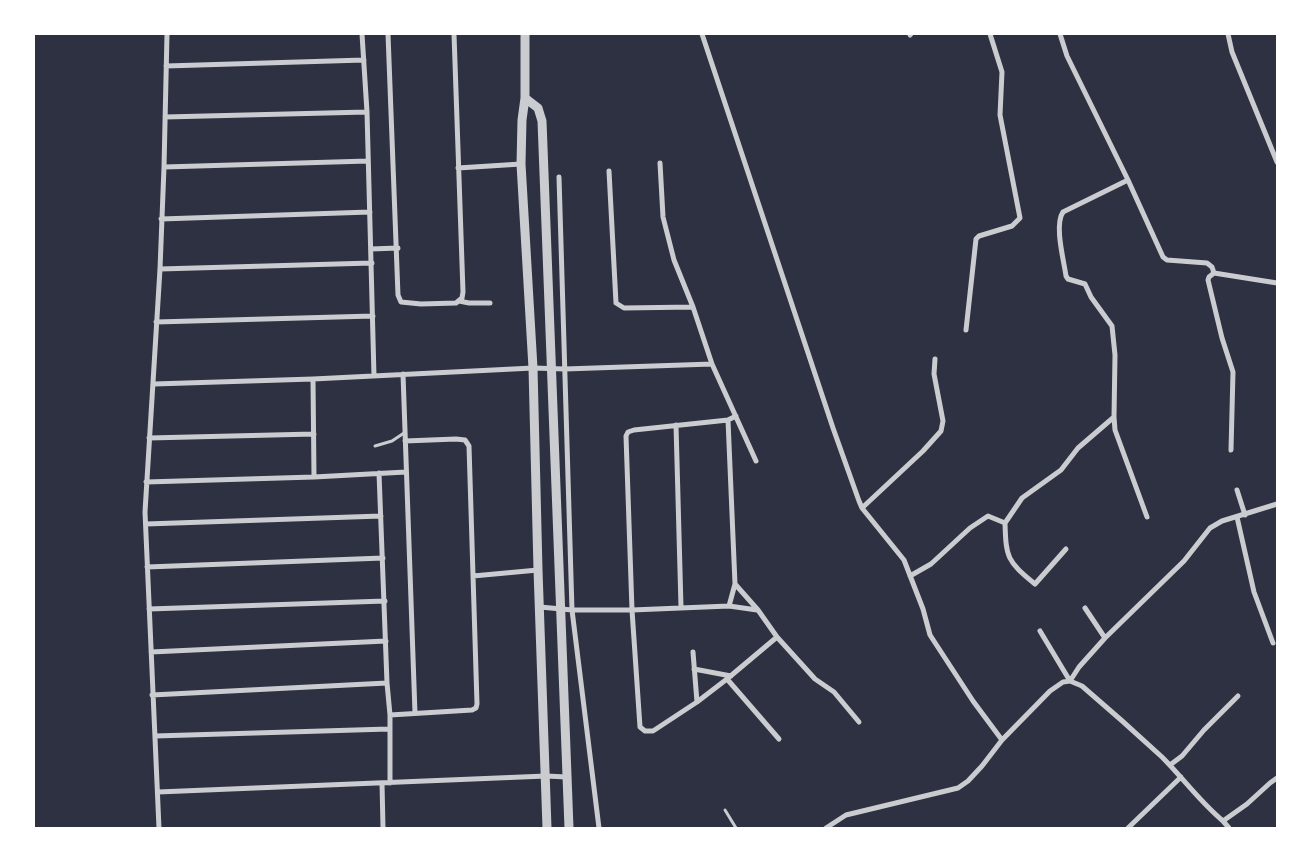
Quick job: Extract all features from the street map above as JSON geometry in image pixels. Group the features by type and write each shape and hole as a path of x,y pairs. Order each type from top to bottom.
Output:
{"street":[{"path":"159,828 147,567 146,482 154,384 160,269 167,34"},
{"path":"362,34 372,249 374,376"},
{"path":"388,34 398,248 398,295 401,302 421,304 456,303 459,301 469,303 490,302"},
{"path":"454,34 463,292 459,301"},
{"path":"525,34 525,98 522,120 521,164 533,368 547,828"},
{"path":"702,34 833,428 862,508 900,554 910,576 930,635 973,701 1002,740"},
{"path":"966,330 976,239 979,236 1012,226 1020,218 1000,114 1002,72 990,34"},
{"path":"1060,34 1067,56 1128,180 1163,257 1167,260 1207,263 1212,267 1214,273"},
{"path":"1228,34 1232,52 1277,162"},
{"path":"166,66 364,60"},
{"path":"525,98 538,108 542,121 569,828"},
{"path":"165,117 367,112"},
{"path":"164,167 368,161"},
{"path":"660,163 662,209 666,233 674,260 693,307 712,364 756,461"},
{"path":"458,168 521,164"},
{"path":"609,171 616,303 624,308 693,307"},
{"path":"558,177 572,610 599,828"},
{"path":"1128,180 1061,214 1059,233 1066,276 1070,281 1085,284 1091,297 1112,326 1116,356 1115,430 1147,517"},
{"path":"161,219 370,212"},
{"path":"372,249 398,248"},
{"path":"160,269 372,263"},
{"path":"1231,450 1233,372 1222,338 1208,280 1209,276 1214,273 1277,283"},
{"path":"156,322 373,316"},
{"path":"862,508 923,451 941,431 943,421 934,374 936,359"},
{"path":"154,384 313,379 533,368 565,369 712,364"},
{"path":"403,374 415,713"},
{"path":"313,379 314,477"},
{"path":"736,416 728,420 634,430 628,432 626,436 632,610 640,727 645,731 652,731 697,702 729,678 777,637"},
{"path":"1066,549 1035,584 1015,567 1006,550 1005,523 1022,498 1061,470 1078,448 1114,416"},
{"path":"728,420 735,584 729,606"},
{"path":"676,425 681,607"},
{"path":"149,438 314,434"},
{"path":"390,715 472,710 476,708 478,697 470,453 468,443 464,440 456,439 405,441"},
{"path":"146,482 406,472"},
{"path":"379,473 387,683 390,715 390,783"},
{"path":"1237,490 1245,515"},
{"path":"826,828 846,815 958,788 968,782 1002,740 1050,691 1063,682 1070,680 1105,638 1184,561 1210,528 1222,521 1237,518 1277,504"},
{"path":"146,524 381,516"},
{"path":"910,576 931,564 970,528 988,516 1005,523"},
{"path":"1237,518 1254,592 1274,643"},
{"path":"147,567 383,558"},
{"path":"473,576 538,570"},
{"path":"735,584 758,610 777,637 814,679 834,692 859,722"},
{"path":"149,609 385,601"},
{"path":"540,607 572,610 632,610 729,606 758,610"},
{"path":"1085,608 1105,638"},
{"path":"1040,630 1070,680 1082,686 1170,765 1209,810 1229,828"},
{"path":"151,652 386,642"},
{"path":"693,652 697,702"},
{"path":"694,669 729,678 778,739"},
{"path":"152,695 387,683"},
{"path":"1170,765 1182,756 1204,730 1238,696"},
{"path":"155,736 389,729"},
{"path":"158,792 546,776 567,777"},
{"path":"1128,828 1181,777"},
{"path":"1223,821 1247,804 1277,778"},
{"path":"382,783 383,828"}],"lane":[{"path":"375,446 392,441 404,433"},
{"path":"725,810 736,828"}]}
